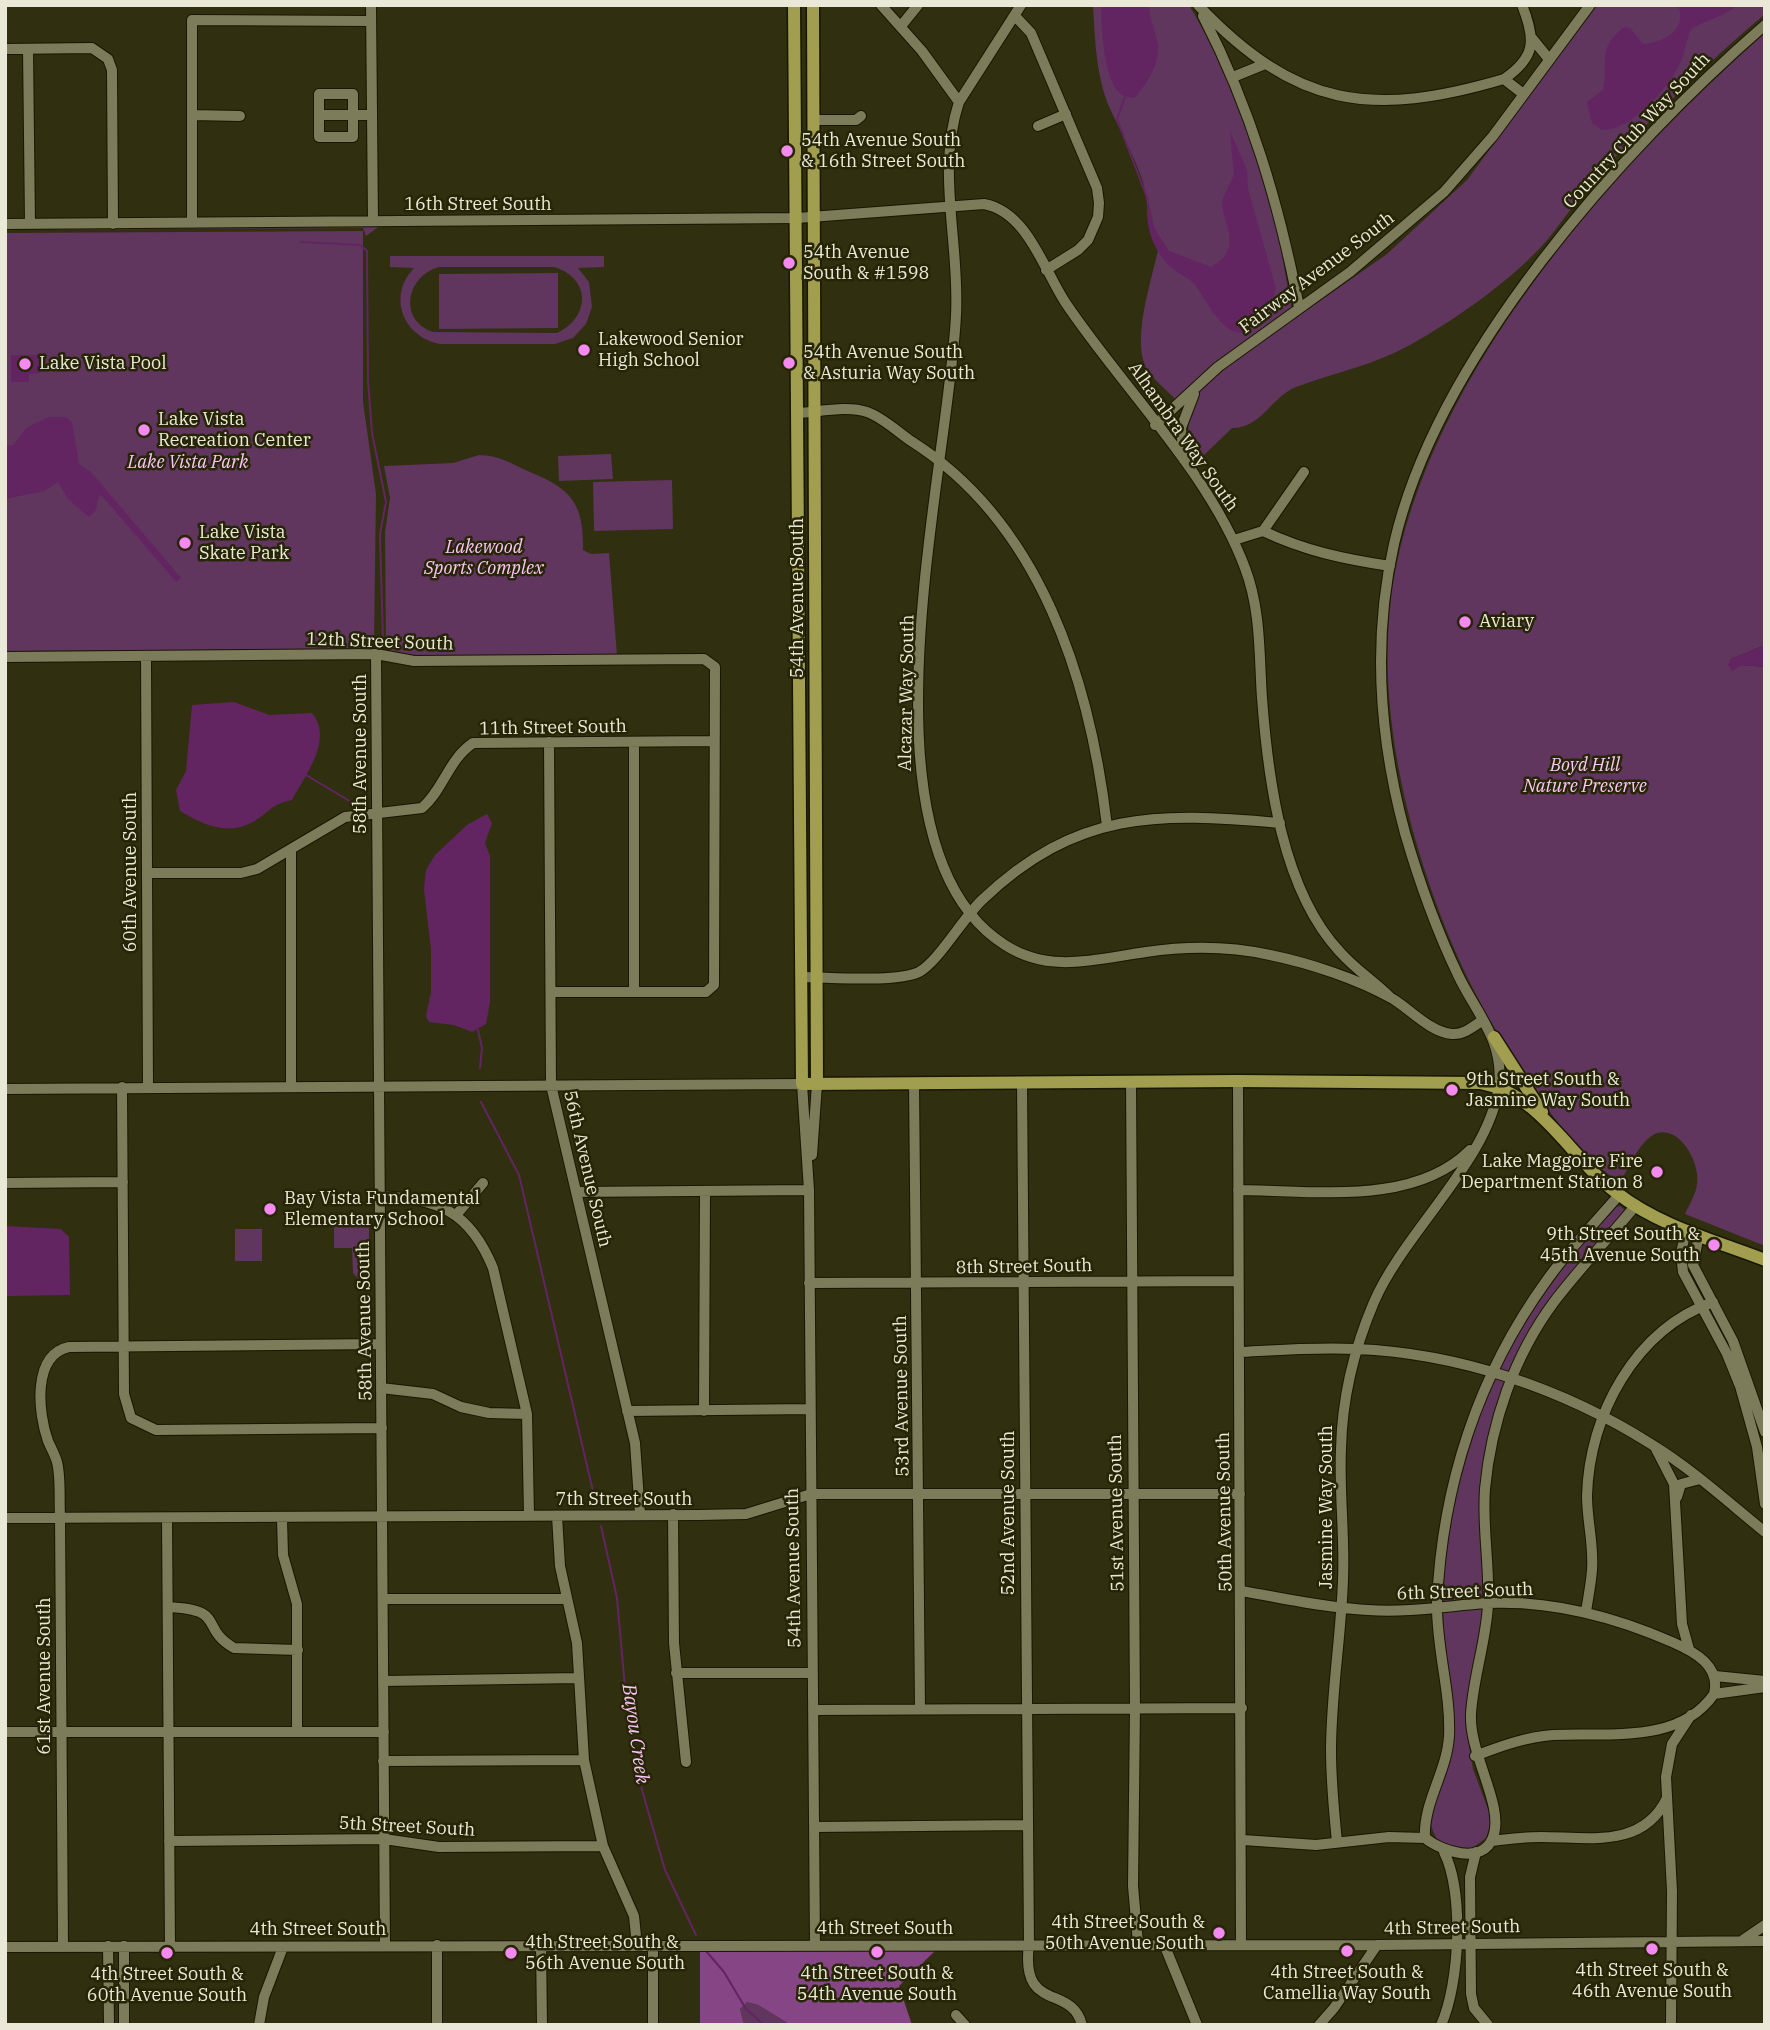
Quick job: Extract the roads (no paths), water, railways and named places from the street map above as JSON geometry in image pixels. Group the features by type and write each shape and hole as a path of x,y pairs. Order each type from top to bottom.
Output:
{"main road":[{"name":"54th Avenue South","path":"794,5 802,1084"},
{"name":"54th Avenue South","path":"813,5 817,1084"},
{"path":"1494,1037 1553,1130"},
{"path":"802,1084 1445,1081 1499,1086 1530,1106 1589,1170 1619,1195 1686,1230 1765,1259"}],"street":[{"path":"371,5 373,221"},
{"path":"881,5 901,26 959,103"},
{"path":"901,26 918,5"},
{"path":"951,205 948,148 959,103 976,71 1021,5"},
{"path":"1197,5 1218,27 1265,64 1315,88 1370,101 1427,99 1504,79 1522,67 1531,51 1531,28 1522,5"},
{"path":"1197,5 1233,77 1264,159 1287,246 1299,307"},
{"name":"Fairway Avenue South","path":"1155,425 1200,384 1299,307 1350,272 1444,192 1493,136 1522,93 1590,5"},
{"path":"1015,16 1031,33 1097,188 1098,218 1094,229 1078,250 1045,270"},
{"path":"192,223 192,20 371,21"},
{"name":"Country Club Way South","path":"1499,1086 1494,1037 1459,976 1438,930 1411,852 1395,791 1381,704 1380,655 1390,566 1415,479 1441,418 1518,297 1618,169 1690,93 1765,25"},
{"path":"1531,37 1548,58"},
{"path":"5,49 92,48 108,59 112,70 113,224"},
{"path":"28,49 30,224"},
{"path":"1233,77 1265,64"},
{"path":"1504,79 1522,93"},
{"path":"319,94 353,94 353,115 353,137 319,137 319,94"},
{"path":"1038,126 1066,114"},
{"path":"319,115 372,115"},
{"path":"192,116 240,116"},
{"path":"814,120 856,120 861,116"},
{"name":"Alhambra Way South","path":"951,205 984,204 1007,212 1023,230 1066,303 1185,464 1234,540 1246,570 1258,623 1266,749 1280,823 1311,912 1340,953 1391,998"},
{"name":"16th Street South","path":"5,224 815,218 951,205"},
{"name":"Alcazar Way South","path":"951,205 956,243 956,316 924,598 919,748 931,832 948,881 968,913 1006,946 1044,961 1085,964 1172,950 1237,950 1310,964 1391,998 1430,1026 1451,1034 1469,1030 1483,1020"},
{"path":"1185,464 1181,441 1184,415 1200,384"},
{"path":"798,413 867,412 939,458 1011,538 1049,604 1075,672 1091,727 1107,826"},
{"path":"1234,540 1263,531 1304,472"},
{"path":"1263,531 1310,551 1390,566"},
{"name":"12th Street South","path":"5,657 376,654 414,661 704,659 715,667 714,741"},
{"name":"58th Avenue South","path":"376,654 385,1945"},
{"path":"799,657 816,656"},
{"name":"60th Avenue South","path":"146,657 148,1087"},
{"path":"551,992 706,992 714,985 714,741"},
{"name":"11th Street South","path":"147,873 241,873 270,864 345,817 377,812 405,813 422,808 437,792 460,752 473,743 714,741"},
{"name":"56th Avenue South","path":"549,742 551,1085 635,1443 640,1514"},
{"path":"634,742 634,991"},
{"path":"802,977 897,976 919,972 929,965 968,913 1017,869 1064,842 1107,826 1175,816 1280,823"},
{"path":"291,852 291,1086"},
{"name":"50th Avenue South","path":"1238,1081 1243,1840 1241,1944"},
{"name":"52nd Avenue South","path":"1022,1082 1028,1975 1035,1987 1077,2013 1082,2025"},
{"name":"51st Avenue South","path":"1131,1082 1130,1281 1135,1708 1133,1886 1138,1944"},
{"name":"53rd Avenue South","path":"914,1083 920,1708"},
{"path":"5,1089 802,1084"},
{"name":"54th Avenue South","path":"802,1084 809,1190 816,1945"},
{"name":"54th Avenue South","path":"809,1190 817,1084"},
{"name":"Jasmine Way South","path":"1337,1842 1331,1747 1342,1608 1344,1553 1341,1448 1348,1384 1356,1349 1391,1268 1454,1182 1475,1145 1499,1086"},
{"path":"122,1087 124,1346 126,1407 131,1418 140,1425 156,1430 382,1428"},
{"path":"1238,1190 1364,1190 1409,1185 1441,1172 1475,1145"},
{"path":"5,1183 123,1182"},
{"path":"457,1214 483,1183"},
{"path":"576,1192 705,1193 809,1190"},
{"path":"704,1411 705,1193"},
{"path":"1425,1839 1426,1810 1444,1763 1449,1738 1437,1607 1451,1491 1476,1408 1492,1371 1548,1279 1619,1195"},
{"path":"379,1196 417,1198 457,1214 485,1247 493,1268 527,1414 528,1515"},
{"path":"1492,1841 1496,1828 1494,1808 1475,1756 1471,1713 1488,1603 1485,1489 1494,1436 1511,1378 1552,1305 1636,1205"},
{"path":"1686,1230 1681,1262 1690,1286 1727,1354 1746,1407 1757,1447 1765,1504"},
{"path":"1699,1235 1693,1265 1713,1301 1747,1376 1765,1432"},
{"name":"8th Street South","path":"809,1283 1238,1281"},
{"path":"1586,1612 1592,1570 1587,1496 1589,1470 1602,1417 1627,1373 1649,1344 1669,1326 1713,1301"},
{"path":"124,1346 380,1344"},
{"name":"61st Avenue South","path":"63,1946 60,1516 57,1461 47,1440 43,1407 44,1366 47,1358 57,1349 124,1346"},
{"path":"1239,1352 1356,1349 1433,1358 1492,1371 1602,1417 1654,1445 1701,1479 1765,1532"},
{"path":"381,1388 433,1394 461,1406 488,1413 527,1414"},
{"path":"627,1411 810,1409"},
{"path":"1654,1445 1674,1484 1682,1624 1689,1649"},
{"path":"1677,1505 1681,1484 1701,1479"},
{"name":"7th Street South","path":"5,1518 60,1516 282,1519 746,1514 811,1494 1240,1494"},
{"path":"673,1514 676,1673 686,1762"},
{"path":"556,1516 566,1599 577,1643 584,1760 603,1846 634,1916 637,1946"},
{"path":"167,1518 170,1946"},
{"path":"282,1519 282,1555 297,1604 297,1731"},
{"name":"6th Street South","path":"1241,1591 1370,1611 1488,1603 1542,1605 1586,1612 1637,1627 1689,1649 1710,1666 1715,1676"},
{"path":"383,1599 566,1599"},
{"path":"168,1607 201,1611 211,1619 226,1643 234,1648 298,1650"},
{"path":"676,1673 813,1673"},
{"path":"1714,1694 1715,1676 1765,1681"},
{"path":"383,1681 578,1678"},
{"path":"1671,2025 1667,1777 1672,1744 1691,1715 1714,1694 1765,1688"},
{"path":"813,1710 1242,1708"},
{"path":"1475,1756 1523,1740 1552,1735 1641,1733 1691,1715"},
{"path":"5,1732 384,1732"},
{"path":"383,1761 584,1760"},
{"path":"1488,2025 1474,2008 1470,1944 1471,1865 1476,1852 1492,1841 1544,1837 1585,1840 1623,1835 1651,1822 1667,1797"},
{"path":"814,1827 1027,1825"},
{"path":"1243,1840 1295,1844 1389,1837 1425,1839 1444,1852 1476,1852"},
{"name":"5th Street South","path":"169,1841 384,1839 439,1847 603,1846"},
{"path":"1441,2025 1451,1990 1455,1943 1455,1881 1444,1852"},
{"path":"1740,1941 1765,1925"},
{"name":"4th Street South","path":"5,1947 1377,1945 1765,1941"},
{"path":"1164,1944 1197,2025"},
{"path":"435,2023 437,1945"},
{"path":"541,1945 542,2025"},
{"path":"1319,2025 1334,2008 1377,1945"},
{"path":"108,1946 108,2025"},
{"path":"124,1946 124,2025"},
{"path":"653,1946 653,2025"},
{"path":"259,2025 264,1997 283,1947"},
{"path":"956,2015 965,2025"}],"waterway":[{"path":"1125,97 1117,119 1148,200"},
{"path":"301,242 360,245 367,251 368,380 372,433 386,502 380,534 383,642"},
{"name":"Bayou Creek","path":"306,775 353,803"},
{"name":"Bayou Creek","path":"478,1030 482,1048 480,1068"},
{"name":"Bayou Creek","path":"481,1102 519,1175 596,1504"},
{"name":"Bayou Creek","path":"601,1526 617,1598 626,1699 640,1783 665,1870 696,1935"},
{"name":"Bayou Creek","path":"706,1951 724,1972 746,2009 764,2025"}],"place":[{"name":"54th Avenue South & 16th Street South","path":"787,151"},
{"name":"54th Avenue South & #1598","path":"789,263"},
{"name":"Lakewood Senior High School","path":"584,350"},
{"name":"54th Avenue South & Asturia Way South","path":"789,363"},
{"name":"Lake Vista Pool","path":"25,364"},
{"name":"Lake Vista Recreation Center","path":"144,430"},
{"name":"Lake Vista Skate Park","path":"185,543"},
{"name":"Aviary","path":"1465,622"},
{"name":"9th Street South & Jasmine Way South","path":"1452,1090"},
{"name":"Lake Maggoire Fire Department Station 8","path":"1657,1172"},
{"name":"Bay Vista Fundamental Elementary School","path":"270,1209"},
{"name":"9th Street South & 45th Avenue South","path":"1714,1245"},
{"name":"4th Street South & 50th Avenue South","path":"1219,1933"},
{"name":"4th Street South & 46th Avenue South","path":"1652,1949"},
{"name":"4th Street South & Camellia Way South","path":"1347,1951"},
{"name":"4th Street South & 54th Avenue South","path":"877,1952"},
{"name":"4th Street South & 60th Avenue South","path":"167,1953"},
{"name":"4th Street South & 56th Avenue South","path":"511,1953"}],"park label":[{"name":"Lake Vista Park","path":"188,463"},
{"name":"Lakewood Sports Complex","path":"484,558"},
{"name":"Boyd Hill Nature Preserve","path":"1585,776"}]}
